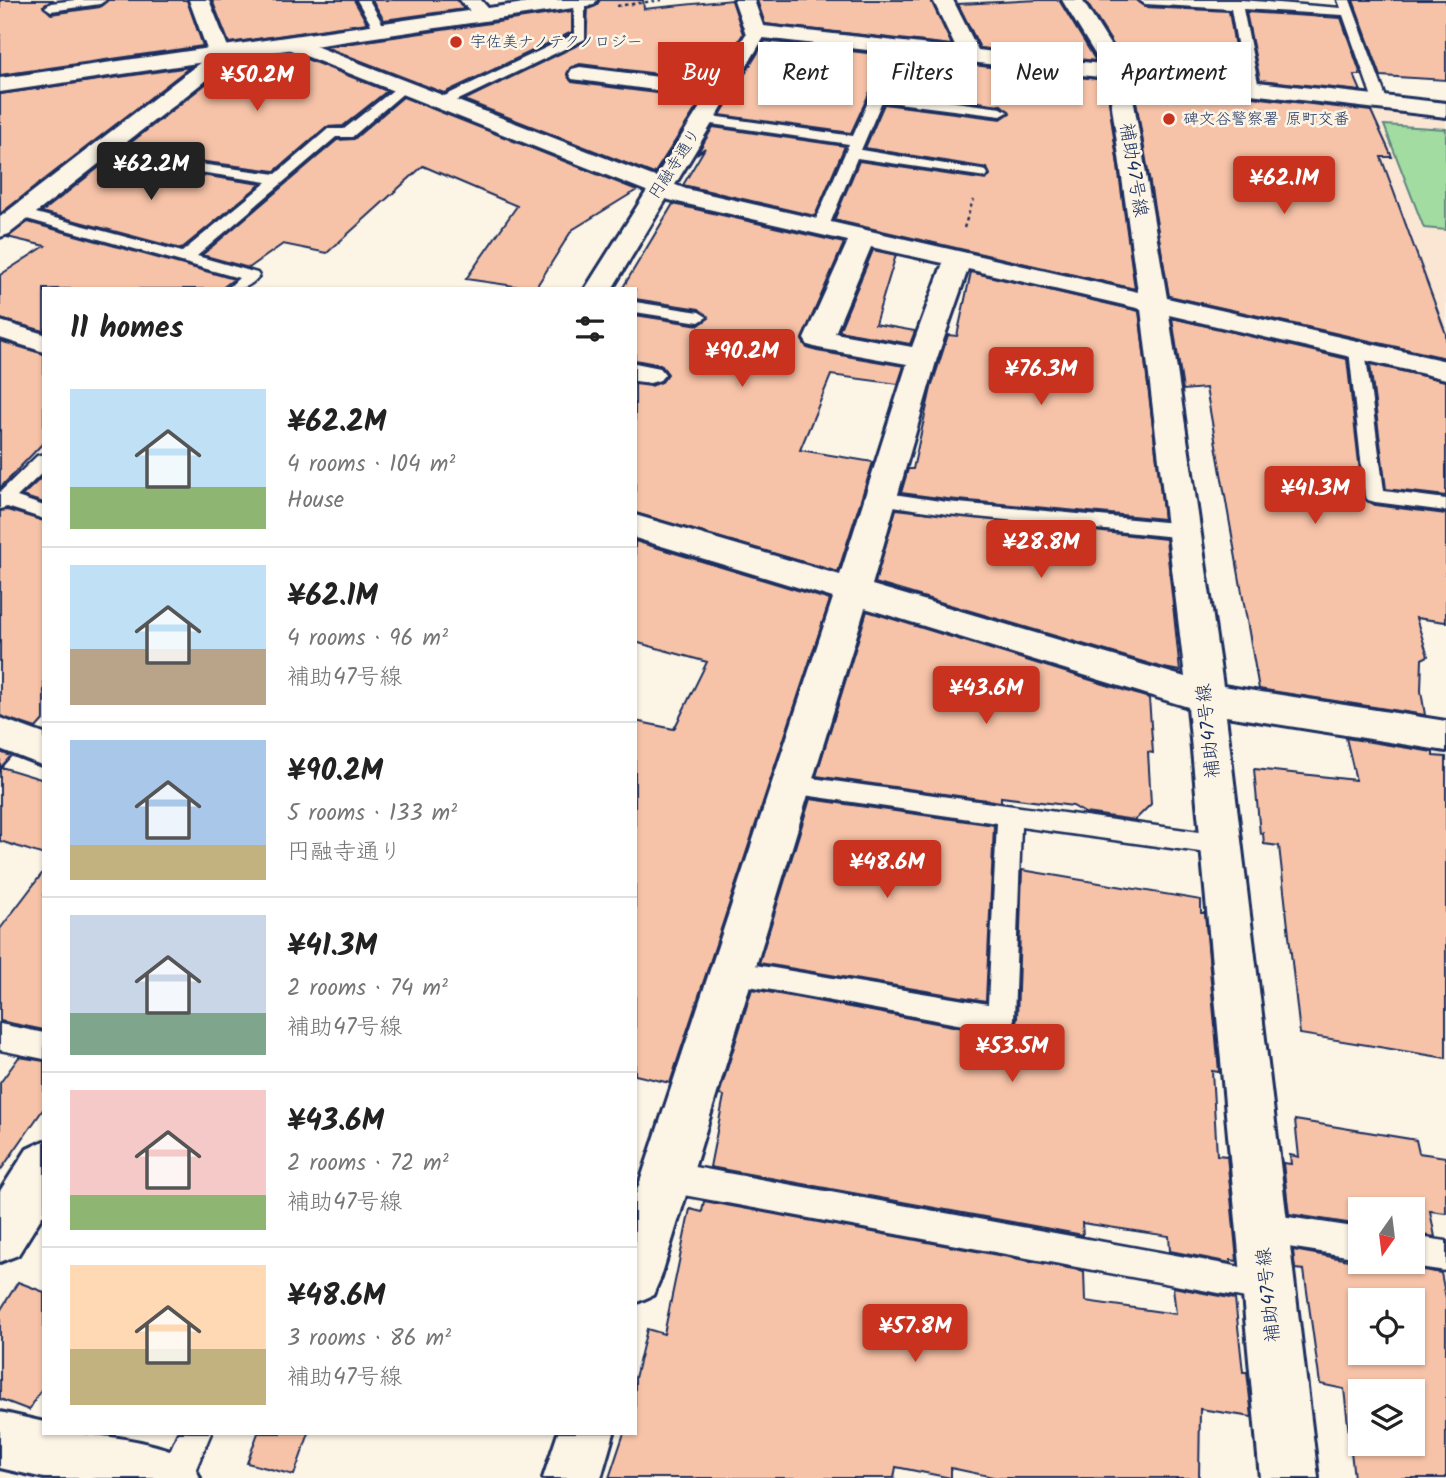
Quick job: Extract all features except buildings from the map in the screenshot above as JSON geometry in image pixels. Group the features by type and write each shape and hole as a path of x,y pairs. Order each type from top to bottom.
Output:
{"street":[{"path":"0,229 216,61 219,52 199,0"},
{"path":"744,0 755,31 867,44"},
{"path":"943,0 964,42"},
{"name":"補助47号線","path":"1072,0 1098,42"},
{"path":"0,85 380,30 477,7 583,1"},
{"name":"円融寺通り","path":"744,54 756,34 755,31"},
{"path":"290,43 659,189 958,260 1446,370"},
{"path":"977,58 1097,72"},
{"path":"580,74 658,84"},
{"path":"1252,88 1446,110"},
{"name":"円融寺通り","path":"599,287 713,105"},
{"name":"補助47号線","path":"1123,105 1186,531 1289,1478"},
{"path":"863,236 818,339 923,358"},
{"path":"637,1271 852,593 923,358 958,260"},
{"path":"0,329 42,342"},
{"path":"637,527 1206,698 1446,736"},
{"path":"0,733 42,750"},
{"path":"0,1237 42,1169"},
{"path":"572,1478 585,1435"},
{"path":"0,1440 173,1478"}],"lane":[{"path":"51,7 100,0"},
{"path":"363,0 380,30"},
{"path":"1145,0 1346,6 1381,103"},
{"path":"441,103 581,36 583,1"},
{"path":"1236,3 1252,88"},
{"path":"185,258 333,132 347,134 402,87"},
{"path":"821,226 873,105"},
{"path":"943,105 1001,112"},
{"path":"704,119 981,174"},
{"path":"97,153 279,179"},
{"path":"21,213 251,276 237,287"},
{"path":"637,307 699,317"},
{"path":"1357,350 1375,496 1446,505"},
{"path":"1,500 42,462"},
{"path":"880,498 947,508 1186,531"},
{"path":"1,500 42,512"},
{"path":"790,784 1221,845"},
{"path":"731,973 1002,1019 1009,816"},
{"path":"0,1037 42,1046"},
{"path":"667,1177 1268,1287"},
{"path":"1262,1228 1348,1241"},
{"path":"1425,1253 1446,1256"},
{"path":"173,1478 194,1435"}],"shaded area":[{"path":"1272,95 1446,115 1446,362 1428,284 1326,274"}],"green space":[{"path":"1384,125 1446,129 1446,230 1424,228"}],"place":[{"name":"宇佐美ナノテクノロジー","path":"456,42"},
{"name":"碑文谷警察署 原町交番","path":"1169,119"}]}
